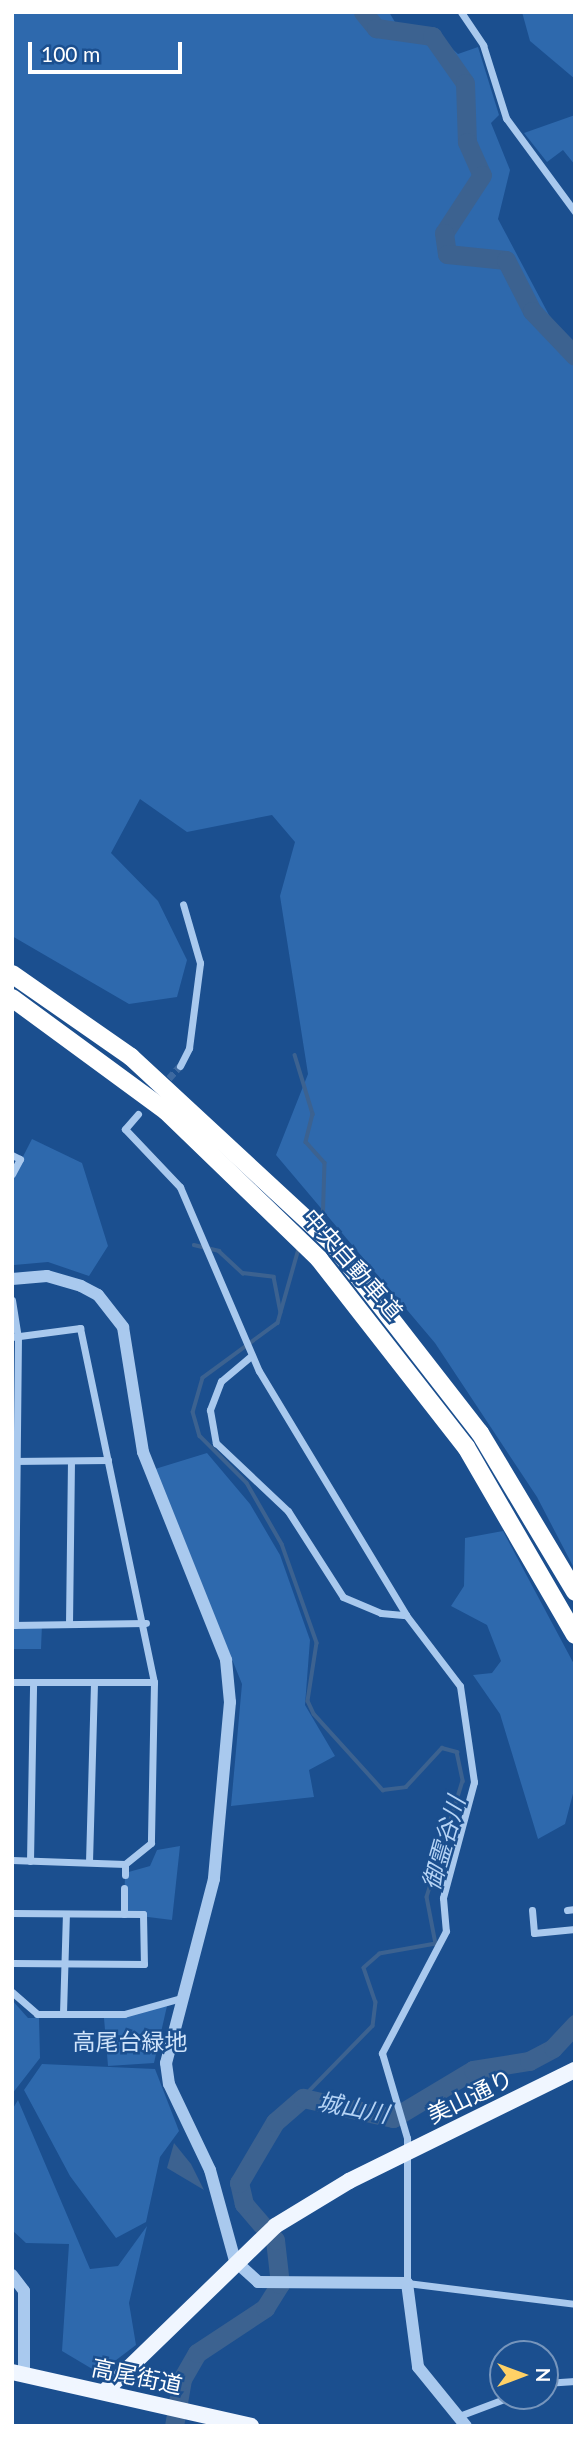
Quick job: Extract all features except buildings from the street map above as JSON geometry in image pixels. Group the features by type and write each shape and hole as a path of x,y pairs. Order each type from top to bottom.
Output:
{"highway":[{"name":"中央自動車道","path":"12,974 131,1057 310,1219 332,1243 481,1433 575,1592"},
{"name":"中央自動車道","path":"12,998 166,1111 296,1233 319,1259 466,1447 575,1635"}],"main road":[{"name":"美山通り","path":"235,2261 275,2226 406,2153 575,2070"},
{"path":"104,2392 235,2261"},
{"name":"高尾街道","path":"18,2374 251,2426"}],"street":[{"path":"461,12 482,45 506,118 575,212"},
{"path":"180,1066 189,1048 200,963 183,904"},
{"path":"138,1114 125,1129 180,1187 242,1340 406,1615 460,1686 474,1782 446,1882 442,1947 382,2053 383,2071 404,2122 407,2283 418,2367 462,2421 489,2408"},
{"path":"12,1155 20,1159 12,1174"},
{"path":"12,1279 47,1276 81,1286 98,1295 123,1327 143,1452 226,1660 230,1702 214,1879 167,2051 169,2084 210,2170 235,2261 249,2277 274,2284 407,2283 575,2304"},
{"path":"12,1300 15,1337 13,1625 146,1623"},
{"path":"12,1860 125,1864 151,1843 155,1682 146,1623 80,1328 15,1337"},
{"path":"249,1352 220,1381 210,1410 216,1443 288,1511 343,1597 381,1613 406,1615"},
{"path":"15,1461 108,1460"},
{"path":"69,1624 71,1461"},
{"path":"12,1682 155,1682"},
{"path":"30,1861 33,1682"},
{"path":"89,1862 94,1682"},
{"path":"125,1864 125,1875"},
{"path":"124,1888 124,1914"},
{"path":"532,1910 534,1933 575,1929"},
{"path":"12,1913 143,1914 144,1964 12,1963"},
{"path":"63,2013 66,1914"},
{"path":"12,1992 30,2011 63,2013 124,2014 181,1998"},
{"path":"12,2275 24,2291 18,2374"}],"green space":[{"path":"12,12 389,12 405,39 445,42 458,54 478,47 499,115 491,123 510,170 498,219 549,315 575,347 575,1570 537,1497 435,1343 276,1155 308,1074 280,896 295,842 272,815 187,832 140,799 111,853 158,901 187,960 177,997 129,1004 12,936"},
{"path":"522,12 575,12 575,79 530,41"},
{"path":"575,115 575,165 563,150 547,162 524,133"},
{"path":"32,1139 82,1163 108,1246 89,1276 48,1262 14,1265 12,1178"},
{"path":"207,1453 250,1504 280,1555 310,1640 305,1705 335,1756 309,1770 314,1797 231,1806 242,1684 155,1469"},
{"path":"503,1531 575,1666 575,1786 565,1824 538,1839 500,1714 473,1675 492,1673 501,1661 487,1625 451,1606 464,1586 465,1538"},
{"path":"42,1624 41,1649 12,1649 12,1625"},
{"path":"180,1846 172,1920 124,1914 125,1873 150,1866 157,1850"},
{"path":"12,2000 28,2018 39,2018 40,2058 12,2094"},
{"name":"高尾台緑地","path":"167,2006 154,2063 108,2066 104,2018"},
{"path":"42,2064 155,2069 179,2131 160,2157 146,2222 116,2238 70,2176 24,2090"},
{"path":"18,2100 90,2269 118,2266 147,2226 129,2303 136,2345 99,2373 62,2351 69,2244 26,2243 12,2230 12,2110"}],"shaded area":[{"path":"174,2143 191,2164 204,2190 167,2168"}],"waterway":[{"name":"城山川","path":"363,12 376,28 432,36 465,83 467,142 482,175 444,233 447,254 506,260 532,311 575,356"},
{"name":"御霊谷川","path":"295,1055 313,1114 306,1142 325,1163 323,1227"},
{"name":"御霊谷川","path":"194,1245 219,1251 243,1273 274,1277 281,1312"},
{"name":"御霊谷川","path":"299,1249 278,1323 203,1378 193,1412 200,1436 247,1483 282,1544 317,1643 308,1701 314,1714 383,1790 406,1787 442,1748 457,1752 463,1781 427,1897 436,1944 380,1954 364,1968 376,2002 373,2026 303,2098"},
{"name":"城山川","path":"174,2426 182,2379 197,2353 265,2308 280,2284 275,2240 244,2204 239,2183 275,2122 303,2098 393,2118 473,2070 529,2061 553,2048 575,2024"}],"tunnel":[{"path":"162,1086 180,1066"}]}
